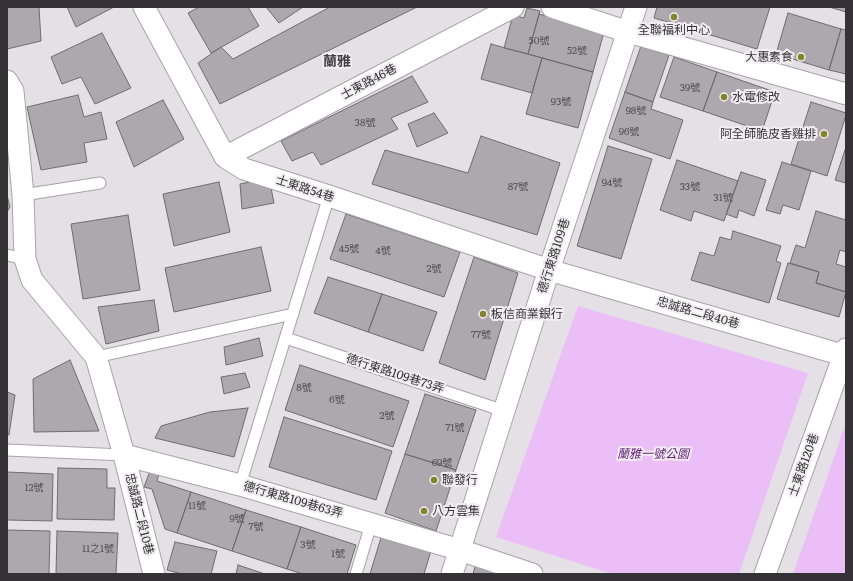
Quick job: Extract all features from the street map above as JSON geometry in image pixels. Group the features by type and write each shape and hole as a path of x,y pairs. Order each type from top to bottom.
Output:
{"street":[{"name":"士東路54巷","path":"144,7 225,157 244,169 549,270"},
{"name":"士東路46巷","path":"225,157 513,7"},
{"path":"552,7 628,32 846,94"},
{"name":"德行東路109巷","path":"452,574 549,270 636,7"},
{"path":"7,82 13,91 23,195 16,257 32,280 96,357"},
{"name":"忠誠路二段40巷","path":"549,270 845,353"},
{"name":"士東路120巷","path":"765,574 845,353"},
{"name":"忠誠路二段10巷","path":"96,357 124,455 154,574"},
{"name":"德行東路109巷63弄","path":"124,455 240,485 460,550 532,574"}],"lane":[{"path":"23,195 100,183"},
{"path":"240,485 329,196"},
{"path":"96,357 293,314"},
{"name":"德行東路109巷73弄","path":"286,338 504,410"},
{"path":"7,450 124,455"},
{"path":"356,574 371,524"}],"green space":[{"name":"蘭雅一號公園","path":"578,306 808,373 739,574 612,574 496,537"},
{"path":"846,423 846,574 793,574"}],"building":[{"path":"7,7 39,7 41,41 7,49"},
{"path":"67,7 114,7 76,27"},
{"path":"199,7 248,7 259,26 211,53 188,13"},
{"path":"266,7 303,7 279,23"},
{"path":"330,7 417,7 220,104 198,63 221,47 233,59"},
{"path":"657,7 770,7 757,49 654,18"},
{"path":"829,7 846,7 846,12"},
{"path":"527,8 540,11 528,54 504,48 513,15 524,18"},
{"path":"788,13 841,29 829,70 776,54"},
{"path":"539,14 604,32 593,72 528,54"},
{"path":"841,29 846,30 846,74 829,70"},
{"path":"102,33 131,88 95,104 81,77 62,84 51,57"},
{"path":"491,44 542,58 532,93 481,79"},
{"path":"641,46 669,55 653,102 625,92"},
{"path":"674,57 717,72 703,111 660,97"},
{"path":"542,58 593,72 578,128 526,114"},
{"path":"717,72 775,92 762,131 703,111"},
{"path":"412,76 428,102 391,118 398,129 321,165 313,152 292,161 281,141"},
{"path":"625,92 653,102 651,109 683,120 670,159 609,138"},
{"path":"78,95 84,117 101,112 107,139 84,143 87,162 41,170 27,107"},
{"path":"163,100 184,139 134,167 116,122"},
{"path":"811,102 846,113 827,176 791,164"},
{"path":"434,113 448,133 417,147 408,124"},
{"path":"481,136 560,163 537,235 372,184 385,150 468,173"},
{"path":"608,146 652,159 621,259 577,246"},
{"path":"846,147 846,183 835,180"},
{"path":"677,160 738,181 724,221 694,211 691,221 660,210"},
{"path":"782,162 811,171 799,210 783,205 780,214 766,210"},
{"path":"741,172 766,180 754,216 739,210 737,218 726,214"},
{"path":"269,178 274,203 242,209 240,184"},
{"path":"219,182 230,232 174,246 163,194"},
{"path":"7,195 10,207 7,212"},
{"path":"816,211 846,220 846,252 840,250 836,264 846,267 846,292 816,283 819,272 790,263 796,245 805,248"},
{"path":"346,214 460,252 444,297 330,259"},
{"path":"128,215 140,290 83,299 71,224"},
{"path":"733,231 781,246 776,261 781,263 769,303 691,280 700,252 714,256 720,237 731,240"},
{"path":"261,247 271,291 174,312 165,268"},
{"path":"474,257 518,273 485,380 439,363"},
{"path":"788,263 819,272 816,283 846,292 839,317 777,299"},
{"path":"328,277 382,294 368,332 314,313"},
{"path":"382,294 437,312 423,351 368,332"},
{"path":"154,300 159,331 106,344 98,307"},
{"path":"259,338 263,356 226,365 224,347"},
{"path":"70,360 99,431 34,432 33,379"},
{"path":"300,365 409,401 393,447 285,410"},
{"path":"245,373 250,387 224,394 221,377"},
{"path":"7,392 15,395 9,435 7,435"},
{"path":"425,394 476,410 456,470 405,454"},
{"path":"248,408 234,457 155,438 161,426 210,412"},
{"path":"284,417 392,451 376,500 269,467"},
{"path":"405,454 456,470 436,531 385,513"},
{"path":"58,468 107,469 107,488 115,488 114,520 57,519"},
{"path":"150,471 159,474 157,481 191,492 177,533 165,529 152,489 144,487"},
{"path":"7,472 53,474 52,521 7,520"},
{"path":"191,492 246,510 232,551 177,533"},
{"path":"246,510 301,527 287,569 232,551"},
{"path":"301,527 356,545 347,574 303,574 287,569"},
{"path":"7,530 50,531 49,574 7,574"},
{"path":"57,531 118,533 116,574 56,574"},
{"path":"383,531 432,547 424,574 370,574"},
{"path":"175,542 217,551 211,574 182,574 167,570"},
{"path":"476,563 509,574 473,574"},
{"path":"238,565 265,574 236,574"}],"place":[{"name":"全聯福利中心","path":"674,17"},
{"name":"大惠素食","path":"801,57"},
{"name":"水電修改","path":"724,97"},
{"name":"阿全師脆皮香雞排","path":"824,134"},
{"name":"板信商業銀行","path":"483,314"},
{"name":"聯發行","path":"434,480"},
{"name":"八方雲集","path":"424,511"}],"district":[{"name":"蘭雅","path":"337,62"}]}
